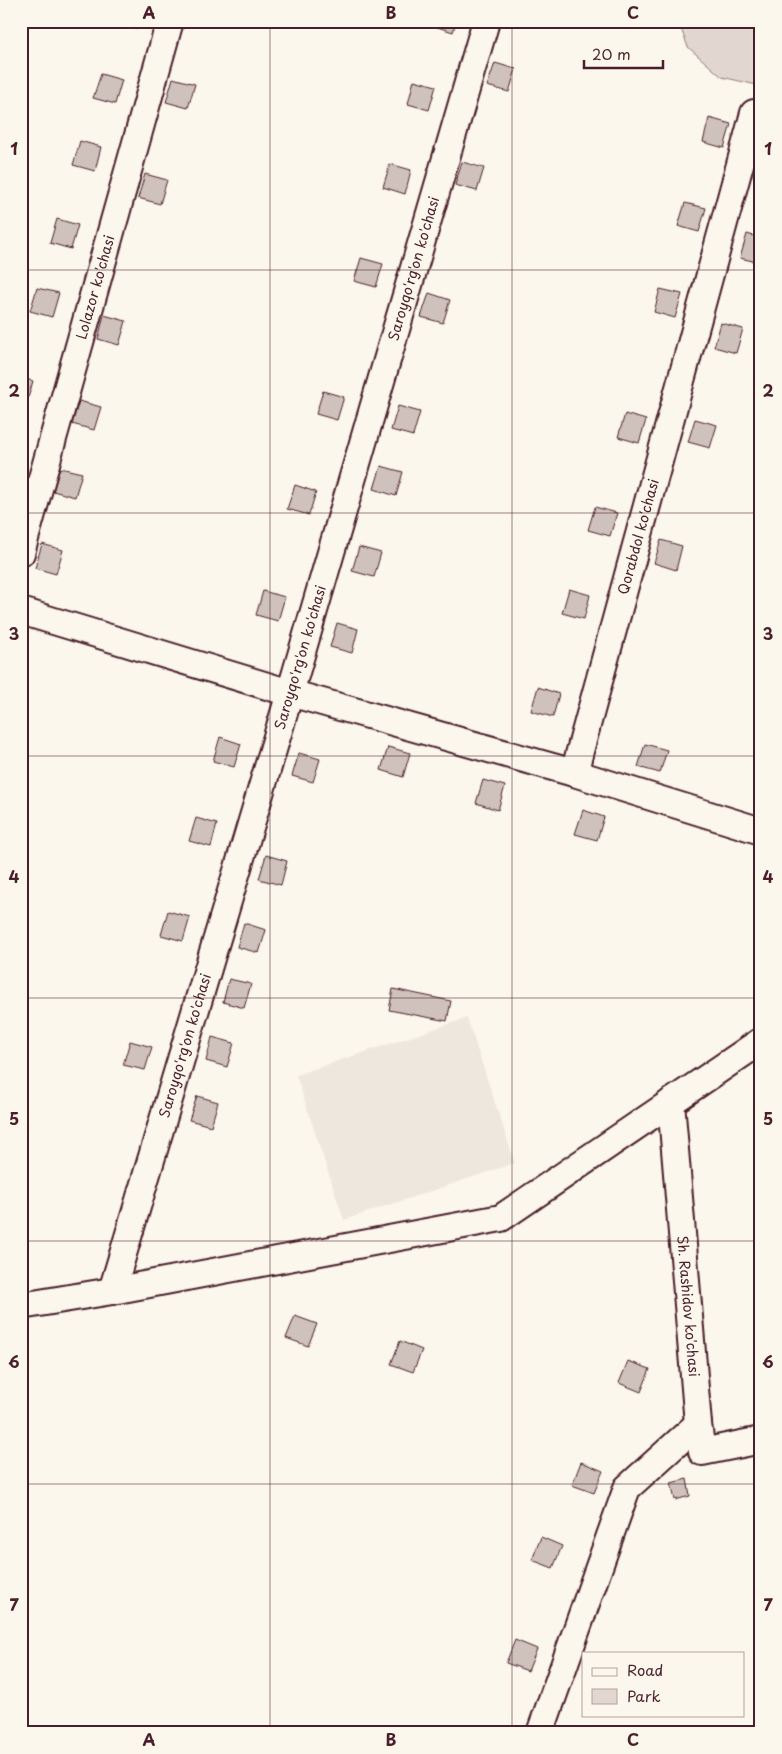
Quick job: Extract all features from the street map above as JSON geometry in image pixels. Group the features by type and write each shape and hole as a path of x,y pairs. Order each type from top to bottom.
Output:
{"street":[{"name":"Lolazor ko'chasi","path":"21,553 170,21"},
{"name":"Saroyqo'rg'on ko'chasi","path":"112,1291 290,693 486,21"},
{"name":"Qorabdol ko'chasi","path":"574,773 754,113"},
{"path":"21,611 290,693 574,773 761,831"},
{"path":"21,1306 112,1291 502,1218 761,1041"},
{"name":"Sh. Rashidov ko'chasi","path":"671,1102 698,1424 702,1452 761,1440"},
{"path":"540,1733 627,1488 698,1424"}],"shaded area":[{"path":"467,1018 515,1163 344,1220 296,1075"}],"green space":[{"path":"678,21 761,21 761,86 722,77 688,47"}],"building":[{"path":"115,21 138,21 136,29 115,23"},
{"path":"432,21 456,21 453,32 431,25"},
{"path":"495,63 516,69 509,92 487,86"},
{"path":"101,74 122,80 115,104 93,98"},
{"path":"173,78 195,84 188,108 166,102"},
{"path":"414,80 436,86 429,110 408,104"},
{"path":"709,118 731,124 724,148 703,142"},
{"path":"80,141 101,147 95,171 73,165"},
{"path":"462,162 484,168 477,191 455,185"},
{"path":"390,164 411,170 405,194 383,187"},
{"path":"145,174 167,180 160,204 138,198"},
{"path":"685,203 706,208 699,232 678,226"},
{"path":"57,219 78,225 71,249 50,243"},
{"path":"747,234 761,238 761,263 740,258"},
{"path":"361,258 383,264 376,287 354,281"},
{"path":"37,288 59,293 52,317 30,311"},
{"path":"660,289 682,294 675,318 654,312"},
{"path":"429,293 450,300 443,323 421,317"},
{"path":"104,315 126,321 119,345 98,339"},
{"path":"721,323 743,329 736,353 714,347"},
{"path":"21,378 33,381 26,405 21,403"},
{"path":"323,391 344,397 337,420 316,414"},
{"path":"79,401 101,407 94,430 72,424"},
{"path":"398,406 420,412 413,436 391,430"},
{"path":"625,414 646,420 639,443 618,437"},
{"path":"695,419 717,425 710,448 688,442"},
{"path":"381,466 403,472 396,496 374,489"},
{"path":"60,468 82,473 75,497 53,491"},
{"path":"295,485 316,492 309,515 287,509"},
{"path":"595,507 617,513 610,536 588,530"},
{"path":"661,540 682,546 676,570 654,563"},
{"path":"42,544 63,550 56,574 35,568"},
{"path":"359,547 381,553 374,577 352,571"},
{"path":"569,589 590,595 584,619 562,613"},
{"path":"263,591 285,597 278,621 256,615"},
{"path":"337,623 358,629 352,653 330,647"},
{"path":"538,687 559,694 553,717 531,711"},
{"path":"220,737 241,744 234,767 213,761"},
{"path":"645,744 667,750 660,773 638,767"},
{"path":"388,747 410,753 403,777 381,770"},
{"path":"299,753 320,759 313,782 292,776"},
{"path":"483,780 505,786 498,810 476,803"},
{"path":"583,810 604,817 597,840 575,834"},
{"path":"196,818 217,824 211,847 189,841"},
{"path":"266,855 287,861 281,885 259,879"},
{"path":"168,911 190,917 183,941 161,935"},
{"path":"244,923 266,930 259,953 237,947"},
{"path":"229,979 251,984 244,1008 223,1002"},
{"path":"393,989 451,1001 447,1021 389,1010"},
{"path":"212,1037 234,1043 227,1067 206,1061"},
{"path":"130,1041 152,1047 145,1070 123,1065"},
{"path":"197,1096 218,1102 211,1126 189,1120"},
{"path":"295,1316 317,1324 308,1346 286,1338"},
{"path":"400,1341 422,1350 413,1372 391,1364"},
{"path":"628,1361 650,1369 641,1392 619,1383"},
{"path":"581,1462 603,1471 594,1493 572,1485"},
{"path":"761,1466 761,1483 758,1484 754,1468"},
{"path":"687,1479 690,1496 675,1500 671,1483"},
{"path":"541,1537 562,1546 553,1568 532,1560"},
{"path":"515,1640 537,1649 528,1671 506,1663"},
{"path":"469,1727 482,1733 467,1733"}]}
